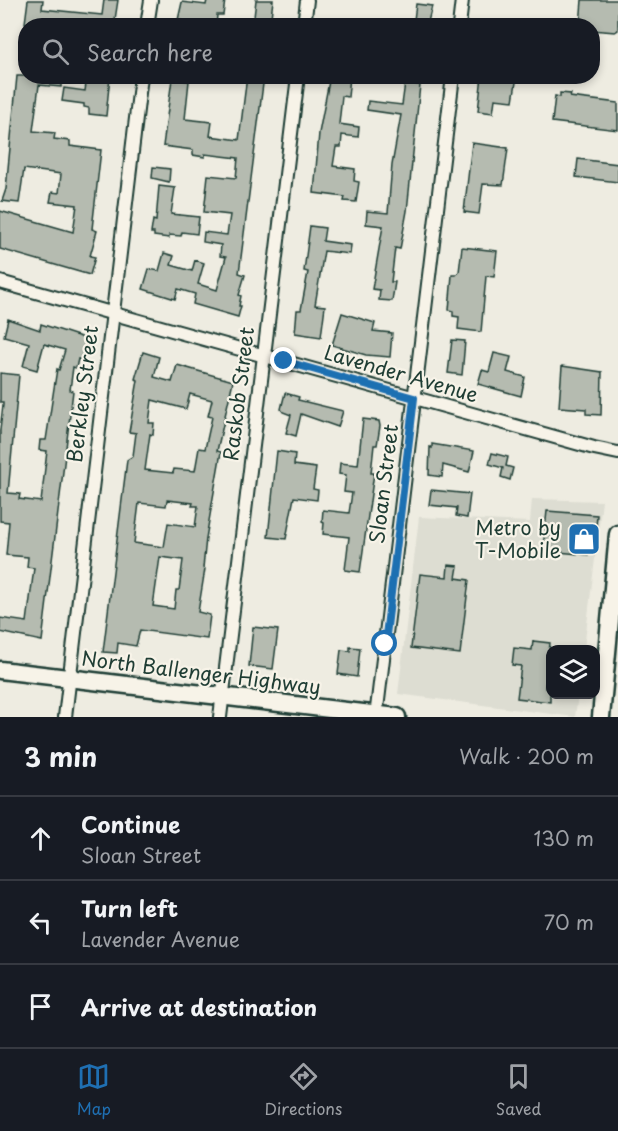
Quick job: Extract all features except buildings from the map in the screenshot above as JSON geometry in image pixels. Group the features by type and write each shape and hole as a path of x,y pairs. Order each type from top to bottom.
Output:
{"main road":[{"path":"601,717 618,534"},
{"name":"North Ballenger Highway","path":"0,670 397,717"}],"street":[{"path":"148,18 151,0"},
{"path":"305,18 307,0"},
{"path":"460,18 462,0"},
{"name":"Berkley Street","path":"65,717 140,84"},
{"name":"Raskob Street","path":"220,717 297,84"},
{"name":"Sloan Street","path":"377,716 452,84"},
{"name":"Lavender Avenue","path":"0,282 618,453"}],"shaded area":[{"path":"532,499 602,501 584,645 546,645 546,699 577,699 575,717 398,694 419,517 530,522"}],"place":[{"name":"Metro by T-Mobile","path":"584,539"}],"route":[{"path":"284,361 414,398 385,644"}]}
